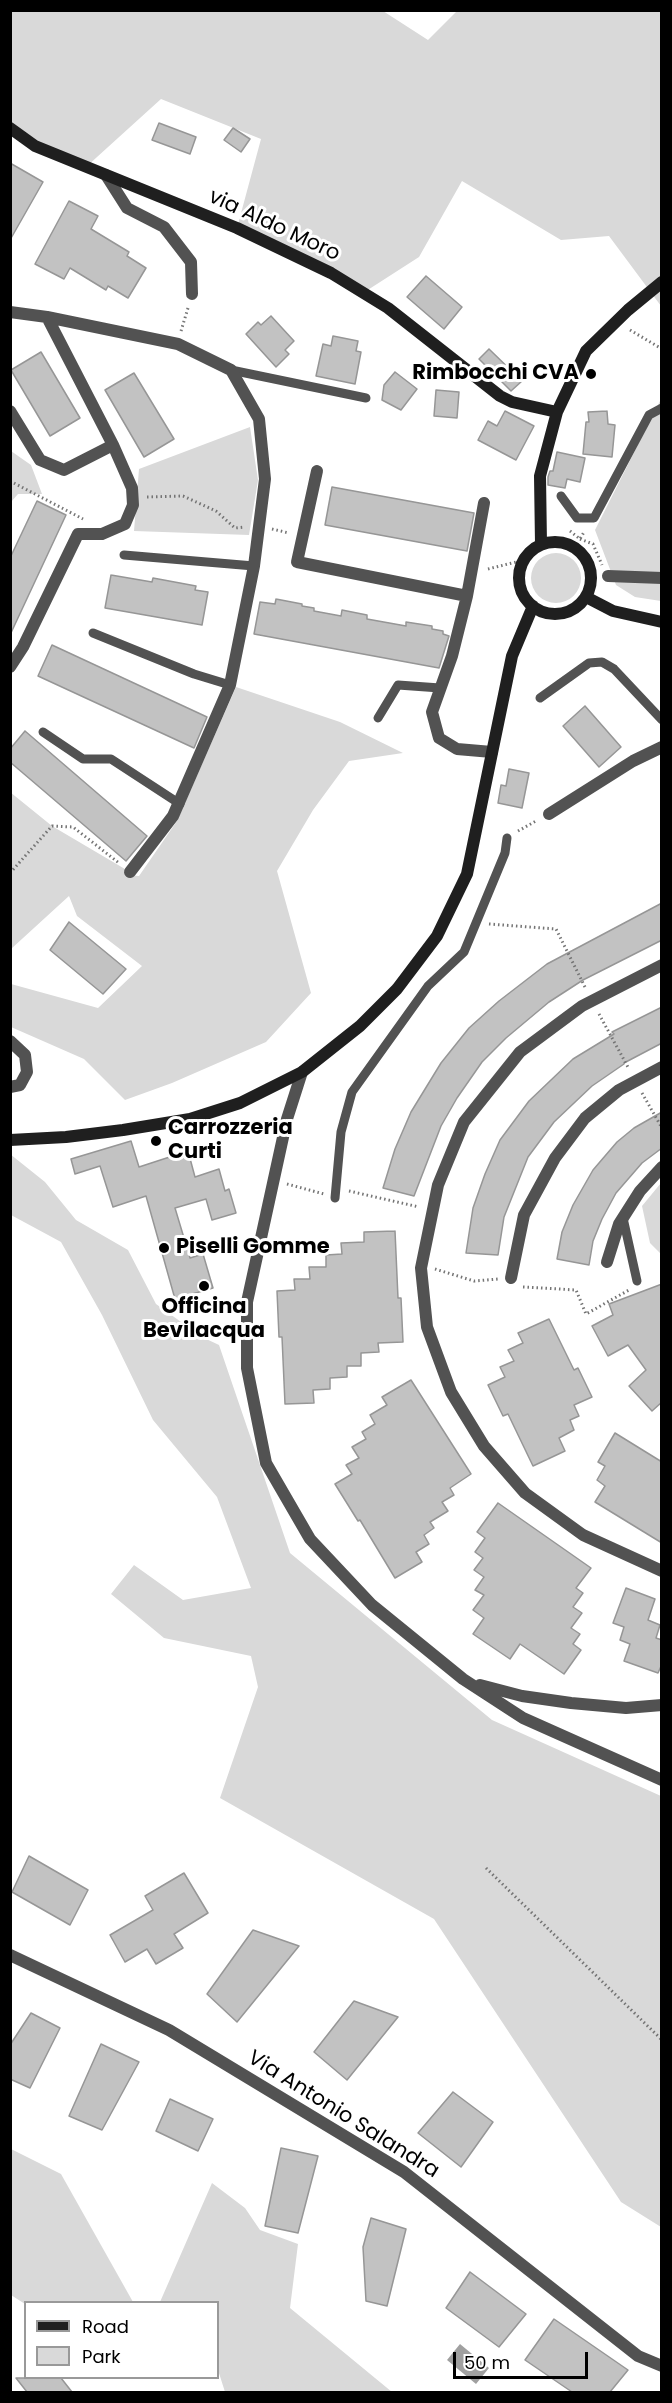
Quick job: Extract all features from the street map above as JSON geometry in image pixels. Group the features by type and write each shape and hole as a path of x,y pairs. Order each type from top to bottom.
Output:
{"main road":[{"name":"via Aldo Moro","path":"10,128 35,146 237,228 331,273 388,308 500,396 512,402 556,412"},
{"path":"541,544 540,476 556,412 586,351 628,310 662,282"},
{"path":"552,541 574,546 589,564 592,575 591,586 586,597 568,612 555,614 543,612 533,606 520,585 520,572 524,560 541,544 552,541"},
{"path":"586,597 613,611 662,622"},
{"path":"10,1140 66,1137 190,1119 240,1103 302,1072 360,1026 397,989 437,936 467,874 512,656 533,606"}],"street":[{"path":"106,175 127,208 164,227 190,262 192,294"},
{"path":"10,312 46,316 178,344 231,370 259,419 265,479 254,566 230,685 180,804 172,818 130,872"},
{"path":"10,667 23,647 78,534 102,534 125,524 133,506 132,489 113,445 46,316"},
{"path":"10,411 40,460 64,470 113,445"},
{"path":"317,471 297,562 467,596"},
{"path":"484,503 467,596 452,656 432,712 439,738 457,749 492,752"},
{"path":"608,576 662,578"},
{"path":"549,814 633,761 662,747"},
{"path":"662,965 592,1001 520,1052 464,1122 438,1185 421,1265 427,1328 451,1392 484,1446 525,1493 583,1535 662,1571"},
{"path":"10,1041 25,1055 27,1072 20,1085 10,1087"},
{"path":"511,1278 524,1215 555,1158 585,1118 619,1090 662,1067"},
{"path":"302,1072 287,1119 247,1302 248,1368 266,1463 310,1539 372,1605 470,1683 523,1718 662,1780"},
{"path":"607,1262 623,1218 640,1191 662,1167"},
{"path":"470,1683 522,1696 571,1703 626,1708 662,1705"},
{"name":"Via Antonio Salandra","path":"10,1955 169,2030 404,2172 638,2356 662,2366"}],"lane":[{"path":"231,370 366,399"},
{"path":"561,496 577,518 594,518 649,415 662,408"},
{"path":"124,555 254,566"},
{"path":"93,633 194,674 230,685"},
{"path":"540,698 589,663 602,662 614,669 662,720"},
{"path":"378,718 398,685 440,688"},
{"path":"43,732 83,759 111,759 180,804"},
{"path":"335,1198 341,1132 352,1092 429,986 464,952 505,853 507,838"},
{"path":"623,1218 634,1285"}],"path":[{"path":"178,344 192,294"},
{"path":"628,329 662,349"},
{"path":"10,481 109,532"},
{"path":"133,506 147,497 183,496 216,512 236,528 259,526 302,536"},
{"path":"471,574 524,560"},
{"path":"10,873 52,826 73,827 130,872"},
{"path":"477,924 556,929 592,1001 662,1128"},
{"path":"273,1180 335,1198 348,1191 433,1210"},
{"path":"421,1265 474,1281 511,1278 525,1288 576,1290 586,1314 634,1285"},
{"path":"486,1869 662,2040"}],"green space":[{"path":"11,11 383,11 428,40 457,11 661,11 661,306 609,236 561,240 462,181 419,257 363,293 237,228 261,139 161,99 86,167 11,128"},
{"path":"661,399 661,601 635,597 616,585 595,530"},
{"path":"250,427 258,480 249,535 134,531 139,469"},
{"path":"11,451 31,465 42,494 18,494 11,502"},
{"path":"556,553 565,555 576,564 581,578 579,587 570,598 556,603 547,601 536,592 531,578 533,569 542,558"},
{"path":"236,687 340,722 403,753 349,761 313,810 277,871 311,993 266,1042 172,1083 125,1100 84,1059 11,1027 11,984 98,1008 142,966 77,916 69,896 11,949 10,792 52,826 130,872 128,875 139,876 177,821"},
{"path":"10,1154 45,1182 76,1220 128,1250 156,1304 202,1337 219,1345 290,1553 492,1720 661,1796 661,2227 621,2202 434,1919 220,1798 258,1687 251,1656 164,1638 111,1594 134,1565 183,1600 251,1588 217,1497 153,1420 102,1315 61,1242 11,1215"},
{"path":"661,1183 661,1254 650,1243 642,1206"},
{"path":"11,2149 61,2174 132,2301 24,2301 24,2303 11,2295"},
{"path":"212,2183 245,2208 260,2230 298,2244 290,2308 392,2392 225,2392 219,2373 219,2301 160,2301"}],"shaded area":[{"path":"460,2344 489,2368 476,2384 447,2360"}],"building":[{"path":"159,123 196,137 190,154 152,140"},
{"path":"233,128 250,139 241,152 224,140"},
{"path":"10,163 43,182 10,240"},
{"path":"69,201 98,216 91,229 129,252 127,256 146,268 128,298 108,286 106,290 70,268 64,279 35,264"},
{"path":"426,276 462,307 444,329 407,297"},
{"path":"271,316 294,341 285,350 289,354 276,367 246,334 258,322 261,325"},
{"path":"333,336 358,341 356,351 361,352 355,384 316,376 323,344 331,346"},
{"path":"489,349 522,381 511,391 479,359"},
{"path":"41,352 80,418 50,436 11,370"},
{"path":"395,372 417,389 401,410 382,400 384,385"},
{"path":"134,373 174,439 144,457 105,390"},
{"path":"436,390 459,392 457,418 434,416"},
{"path":"505,411 534,426 516,460 478,440 488,421 497,426"},
{"path":"607,411 608,424 615,425 612,457 583,454 586,422 589,422 588,412"},
{"path":"557,452 585,458 580,482 567,479 565,488 548,485 548,477 550,471 553,471"},
{"path":"332,487 474,513 467,551 325,525"},
{"path":"37,501 66,515 10,635 10,558"},
{"path":"111,575 152,582 153,578 196,586 195,590 208,592 202,625 105,608"},
{"path":"276,599 302,604 302,606 314,608 314,611 341,616 342,610 367,615 367,619 406,626 406,622 432,626 432,629 443,631 443,634 449,636 439,668 254,634 260,602 275,604"},
{"path":"52,645 207,717 194,748 38,676"},
{"path":"585,706 621,747 599,767 563,726"},
{"path":"25,731 147,836 126,861 10,762 10,749"},
{"path":"509,769 529,773 522,808 498,803 501,785 506,786"},
{"path":"662,903 662,940 583,980 549,1002 506,1038 482,1062 441,1126 414,1196 383,1188 395,1149 411,1112 441,1063 469,1028 499,1001 547,964"},
{"path":"69,922 126,969 103,994 50,950"},
{"path":"662,1007 662,1043 624,1063 592,1086 554,1122 528,1157 504,1217 498,1255 466,1253 473,1208 485,1174 500,1140 529,1101 573,1059 614,1034 612,1032"},
{"path":"662,1112 662,1148 642,1163 616,1193 593,1241 589,1265 557,1259 562,1232 573,1205 593,1170 617,1142 634,1128"},
{"path":"131,1141 139,1167 188,1151 195,1177 219,1169 225,1191 229,1189 236,1213 212,1220 206,1199 175,1208 190,1258 203,1254 213,1288 175,1299 146,1196 113,1207 100,1166 75,1174 71,1159"},
{"path":"395,1231 398,1298 401,1298 403,1342 378,1343 379,1352 361,1353 361,1366 347,1366 347,1377 330,1378 330,1389 313,1390 314,1403 285,1404 277,1291 295,1290 294,1279 310,1279 309,1267 326,1267 326,1255 342,1254 341,1243 364,1242 364,1232"},
{"path":"662,1284 662,1402 652,1411 629,1386 646,1370 628,1345 608,1356 592,1326 613,1315 609,1304"},
{"path":"549,1319 574,1370 578,1368 592,1397 574,1405 579,1416 570,1420 574,1430 559,1438 565,1451 533,1466 508,1414 503,1416 488,1385 505,1377 500,1367 514,1361 508,1350 523,1343 518,1333"},
{"path":"411,1380 471,1474 450,1488 454,1495 442,1502 448,1511 430,1522 434,1528 424,1535 429,1544 416,1552 422,1562 395,1578 335,1484 352,1474 346,1465 359,1458 352,1447 366,1439 362,1432 375,1424 370,1415 387,1405 382,1397"},
{"path":"615,1433 662,1462 662,1543 595,1502 605,1486 597,1480 605,1466 598,1462"},
{"path":"498,1503 591,1568 576,1588 583,1593 573,1607 582,1613 571,1628 580,1634 573,1644 581,1650 564,1674 520,1644 510,1659 473,1634 484,1618 473,1610 484,1595 475,1590 484,1577 474,1570 483,1558 475,1552 485,1538 477,1532"},
{"path":"626,1588 655,1599 648,1620 660,1625 656,1638 662,1640 662,1664 658,1673 624,1661 630,1644 620,1640 624,1627 613,1623"},
{"path":"29,1856 88,1890 70,1925 12,1892"},
{"path":"184,1873 208,1913 174,1934 183,1948 156,1964 147,1949 125,1962 110,1935 153,1910 145,1896"},
{"path":"253,1930 299,1946 237,2022 207,1994"},
{"path":"354,2001 398,2017 347,2080 314,2052"},
{"path":"31,2013 60,2028 30,2088 10,2079 10,2045"},
{"path":"101,2044 139,2062 102,2130 69,2116"},
{"path":"453,2092 493,2122 461,2167 418,2133"},
{"path":"170,2099 213,2119 198,2151 156,2131"},
{"path":"281,2148 318,2156 298,2233 265,2226"},
{"path":"371,2218 406,2229 387,2306 366,2301 363,2247"},
{"path":"470,2272 526,2314 499,2347 446,2308"},
{"path":"554,2319 628,2370 610,2392 572,2392 525,2360"},
{"path":"16,2378 62,2379 72,2392 27,2392"}],"place":[{"name":"Rimbocchi CVA","path":"591,374"},
{"name":"Carrozzeria Curti","path":"156,1141"},
{"name":"Piselli Gomme","path":"164,1248"},
{"name":"Officina Bevilacqua","path":"204,1286"}]}
